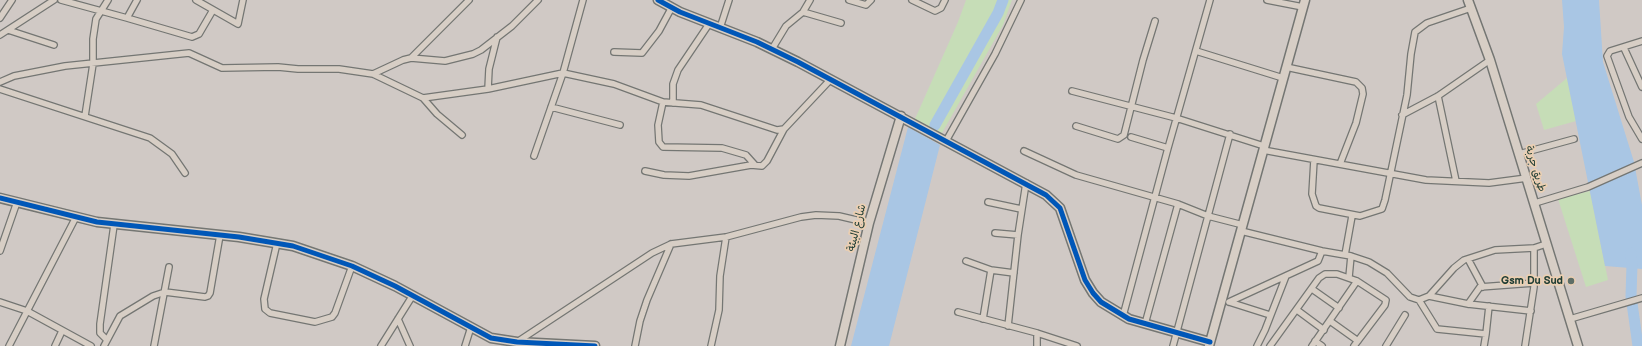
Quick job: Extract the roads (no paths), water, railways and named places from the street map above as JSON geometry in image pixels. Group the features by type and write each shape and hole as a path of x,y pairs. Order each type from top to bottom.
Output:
{"street":[{"path":"0,18 12,0"},
{"path":"0,35 54,0"},
{"path":"61,0 192,37 199,34 213,10"},
{"path":"85,116 93,64 95,28 100,11 108,0"},
{"path":"127,18 137,0"},
{"path":"196,0 238,24 243,0"},
{"path":"411,58 469,0"},
{"path":"373,74 403,60 411,58 437,61 454,60 481,50 538,0"},
{"path":"534,156 563,73 583,0"},
{"path":"658,0 709,24 772,49 1046,195 1060,208 1088,286 1101,302 1123,316 1210,344 1226,301 1242,228 1304,3 1267,0"},
{"path":"720,28 729,0"},
{"path":"772,49 786,26 802,12 809,0"},
{"path":"849,0 866,5 871,0"},
{"path":"912,0 935,12 942,8 945,0"},
{"path":"946,141 995,54 1021,0"},
{"path":"1123,316 1176,118 1210,0"},
{"name":"طريق جربة","path":"1468,0 1490,60 1578,346"},
{"path":"0,6 6,8"},
{"path":"614,52 642,52 659,31 672,7"},
{"path":"1314,160 1312,194 1316,206 1352,216 1366,216 1382,209 1407,95 1415,32 1427,23 1471,8"},
{"path":"802,12 841,23"},
{"path":"1076,126 1121,138 1126,132 1143,60 1155,21"},
{"path":"673,103 673,84 678,70 709,24"},
{"path":"8,30 54,45"},
{"path":"488,89 490,69 497,37"},
{"path":"1642,41 1624,48 1610,51 1607,56 1629,117 1642,139"},
{"path":"1624,48 1642,87"},
{"path":"1196,51 1283,78"},
{"path":"0,82 14,76 65,66 189,53 222,68 278,66 298,70 339,69 373,74 423,98 437,114 462,135"},
{"path":"1402,115 1438,96 1490,60"},
{"path":"1286,67 1356,82 1362,88 1363,94 1359,110 1340,164"},
{"path":"423,98 488,89 563,73 614,84 663,102 701,105 770,129 784,129"},
{"path":"645,171 664,176 689,176 703,172 755,165 762,166 784,129 831,80"},
{"path":"0,89 150,138 172,154 185,173"},
{"path":"1072,91 1176,118 1230,134 1264,148 1314,160 1426,180 1489,183 1527,178"},
{"path":"1438,96 1456,181"},
{"path":"663,102 658,125 659,142 663,146 722,148 746,155 755,165"},
{"path":"551,107 620,125"},
{"name":"شارع البيئة","path":"840,346 869,223 900,116"},
{"path":"1173,346 1230,134"},
{"path":"1131,137 1168,148"},
{"path":"1519,154 1574,139"},
{"path":"1024,151 1076,175 1178,204 1242,228 1322,251 1348,255 1383,270 1408,295 1419,300 1437,329 1486,334"},
{"path":"1535,203 1588,187 1642,163"},
{"path":"1008,326 1021,208 1026,183"},
{"path":"0,198 114,225 220,235 277,243 310,251 352,266 413,295 491,338 517,342 595,346"},
{"path":"0,250 17,202"},
{"path":"988,202 1021,208"},
{"path":"1145,324 1178,204"},
{"path":"517,342 598,287 652,253 671,244 726,237 801,217 816,215 839,216 869,223"},
{"path":"1349,277 1348,255 1352,216"},
{"path":"9,346 76,217"},
{"path":"105,343 100,333 100,324 114,225"},
{"path":"995,233 1018,235"},
{"path":"105,343 117,320 123,313 153,296 165,292 205,298 208,296 210,293 220,235"},
{"path":"711,346 719,310 720,276 726,237"},
{"path":"277,243 264,300 265,309 270,313 315,322 332,317 335,313 352,266"},
{"path":"635,346 640,320 647,300 671,244"},
{"path":"1419,300 1429,296 1454,268 1468,259 1495,250 1534,248 1546,244"},
{"path":"1525,346 1534,283 1534,248"},
{"path":"1226,301 1318,261 1322,251"},
{"path":"1468,259 1483,287"},
{"path":"966,261 991,270 1014,273"},
{"path":"154,346 169,267"},
{"path":"983,319 991,270"},
{"path":"1270,346 1319,278 1325,274 1337,274 1349,277 1384,297 1386,302 1356,343 1330,321"},
{"path":"1256,346 1265,330 1286,276"},
{"path":"1322,346 1314,344 1357,281"},
{"path":"1468,304 1478,290 1483,287 1534,283"},
{"path":"1312,289 1339,308"},
{"path":"381,346 413,295"},
{"path":"1429,296 1468,304 1531,311"},
{"path":"1570,319 1642,298"},
{"path":"1226,301 1270,315"},
{"path":"0,302 27,311 91,346"},
{"path":"1484,346 1489,306"},
{"path":"1297,310 1324,330"},
{"path":"958,312 1037,333 1077,346"},
{"path":"1386,346 1405,315"},
{"path":"398,320 410,346"},
{"path":"465,346 471,327"},
{"path":"55,346 62,331"},
{"path":"1037,333 1037,346"}],"water":[{"path":"1562,0 1599,0 1603,62 1634,162 1642,205 1642,269 1605,266 1562,54 1564,27"},
{"path":"908,127 940,145 889,346 851,346"}],"waterway":[{"path":"935,125 998,13 1003,0"},
{"path":"1631,253 1631,296 1638,346"}],"place":[{"name":"Gsm Du Sud","path":"1571,281"}]}
